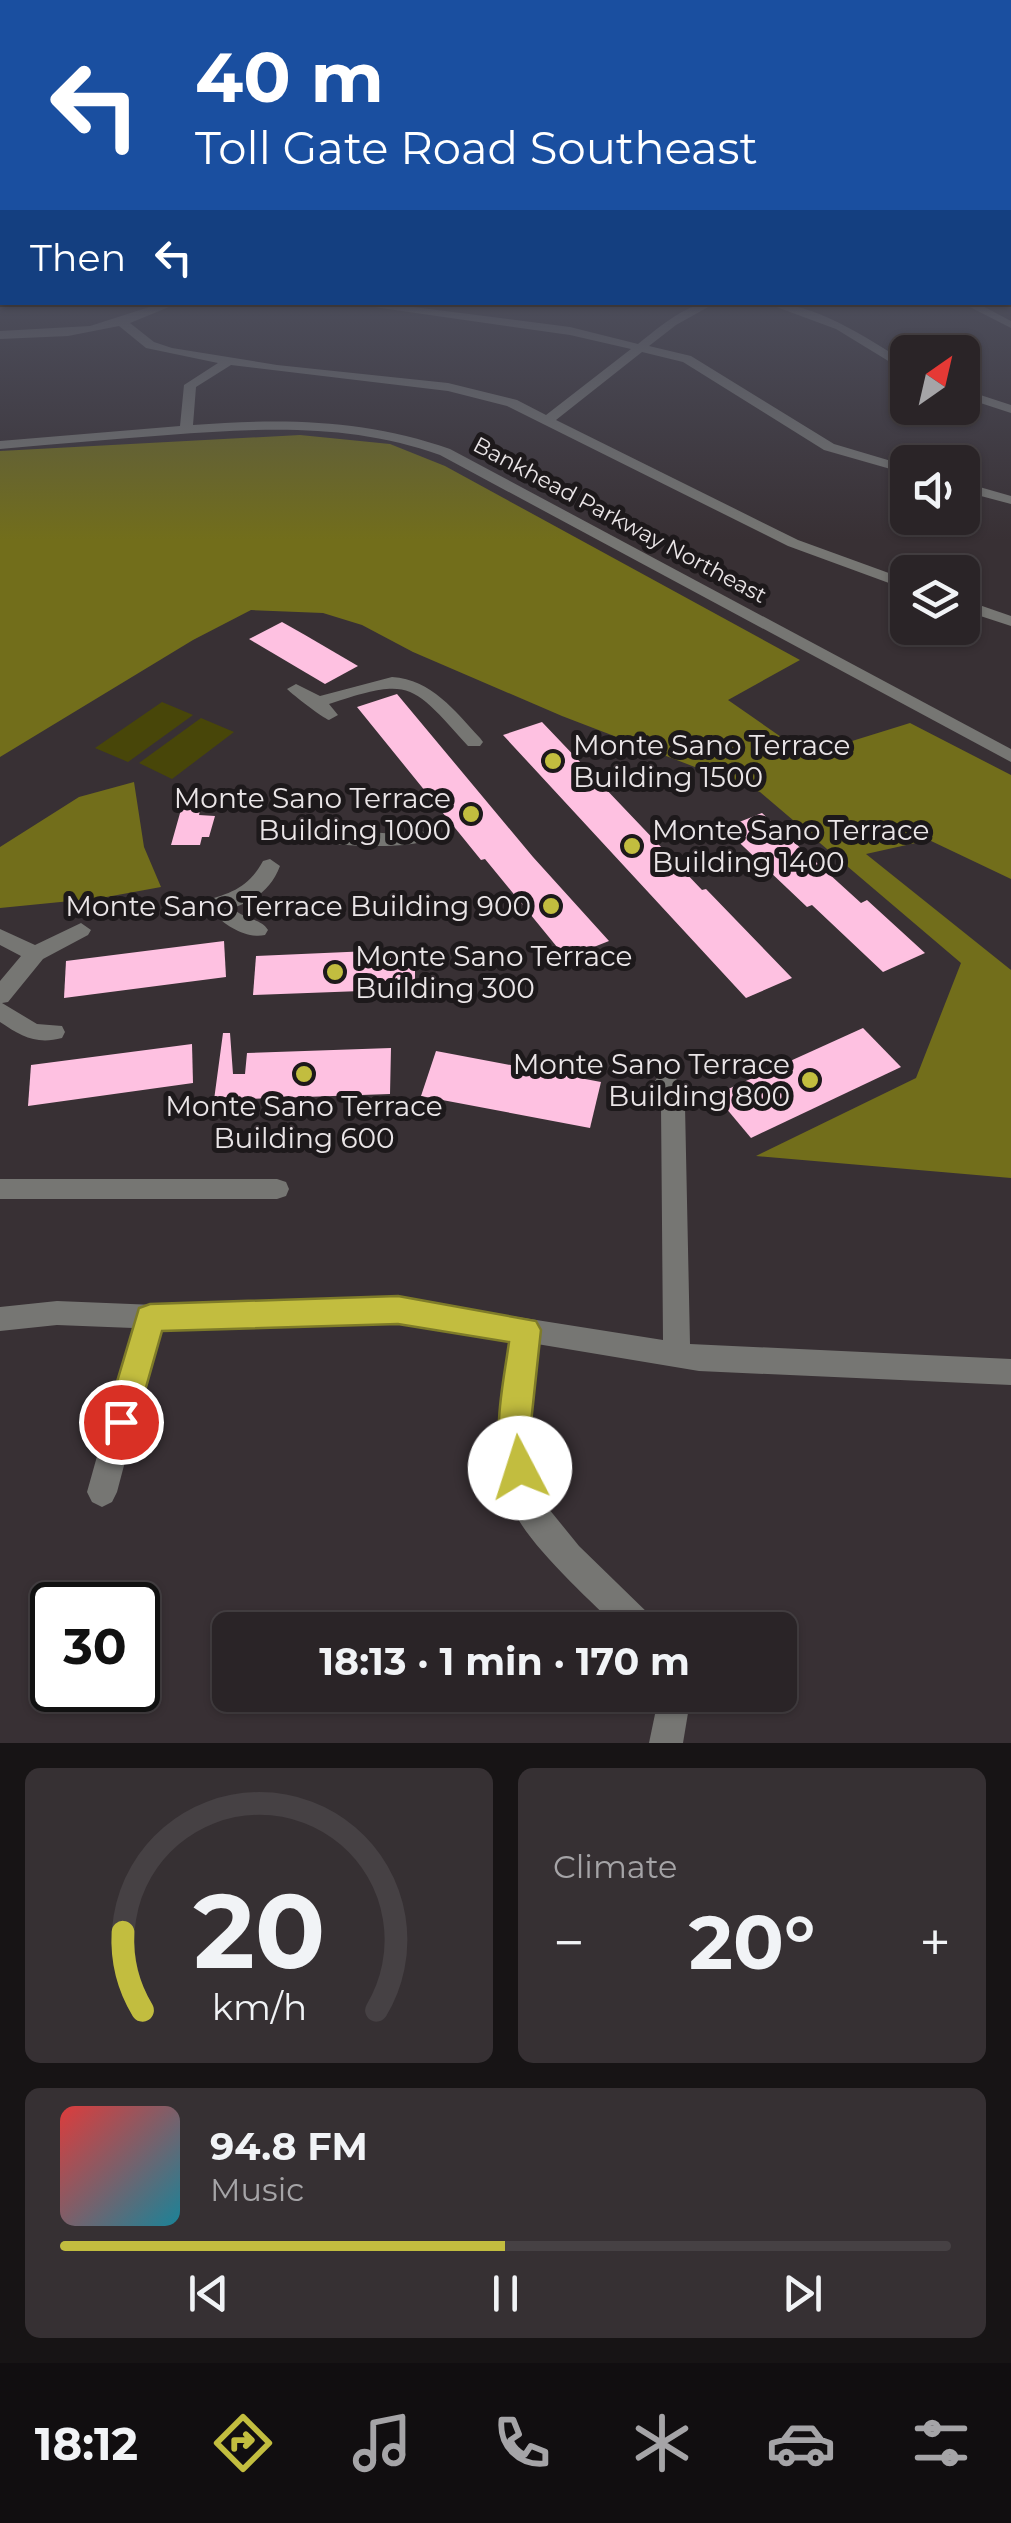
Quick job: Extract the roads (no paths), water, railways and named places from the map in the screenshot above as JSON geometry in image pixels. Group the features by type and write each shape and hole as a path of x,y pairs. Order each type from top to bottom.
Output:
{"street":[{"path":"186,430 190,385 202,377"},
{"path":"368,377 448,386 512,403 793,543 890,579"},
{"path":"549,419 604,377"},
{"path":"718,377 829,447 890,465"},
{"path":"980,399 1011,409"},
{"name":"Bankhead Parkway Northeast","path":"0,444 333,424 420,442 1011,756"},
{"path":"980,491 1011,500"},
{"path":"980,610 1011,621"},
{"path":"296,689 324,709 366,687 406,681 430,692 474,742"},
{"path":"280,832 397,840 422,837"},
{"path":"258,930 213,906 251,892 262,883 270,866"},
{"path":"0,996 35,954 81,930"},
{"path":"0,936 35,954"},
{"path":"0,1012 33,1032 54,1032"},
{"path":"667,1081 672,1106 677,1355"},
{"path":"0,1190 276,1189"},
{"path":"0,1319 57,1313 150,1318 398,1310 677,1355 1011,1372"},
{"path":"102,1492 150,1318"},
{"path":"525,1330 514,1432 526,1504 568,1558 624,1612"},
{"path":"666,1743 671,1712"}],"place":[{"name":"Monte Sano Terrace Building 1500","path":"553,761"},
{"name":"Monte Sano Terrace Building 1000","path":"471,814"},
{"name":"Monte Sano Terrace Building 1400","path":"632,846"},
{"name":"Monte Sano Terrace Building 900","path":"551,906"},
{"name":"Monte Sano Terrace Building 300","path":"335,972"},
{"name":"Monte Sano Terrace Building 600","path":"304,1074"},
{"name":"Monte Sano Terrace Building 800","path":"810,1080"}]}
